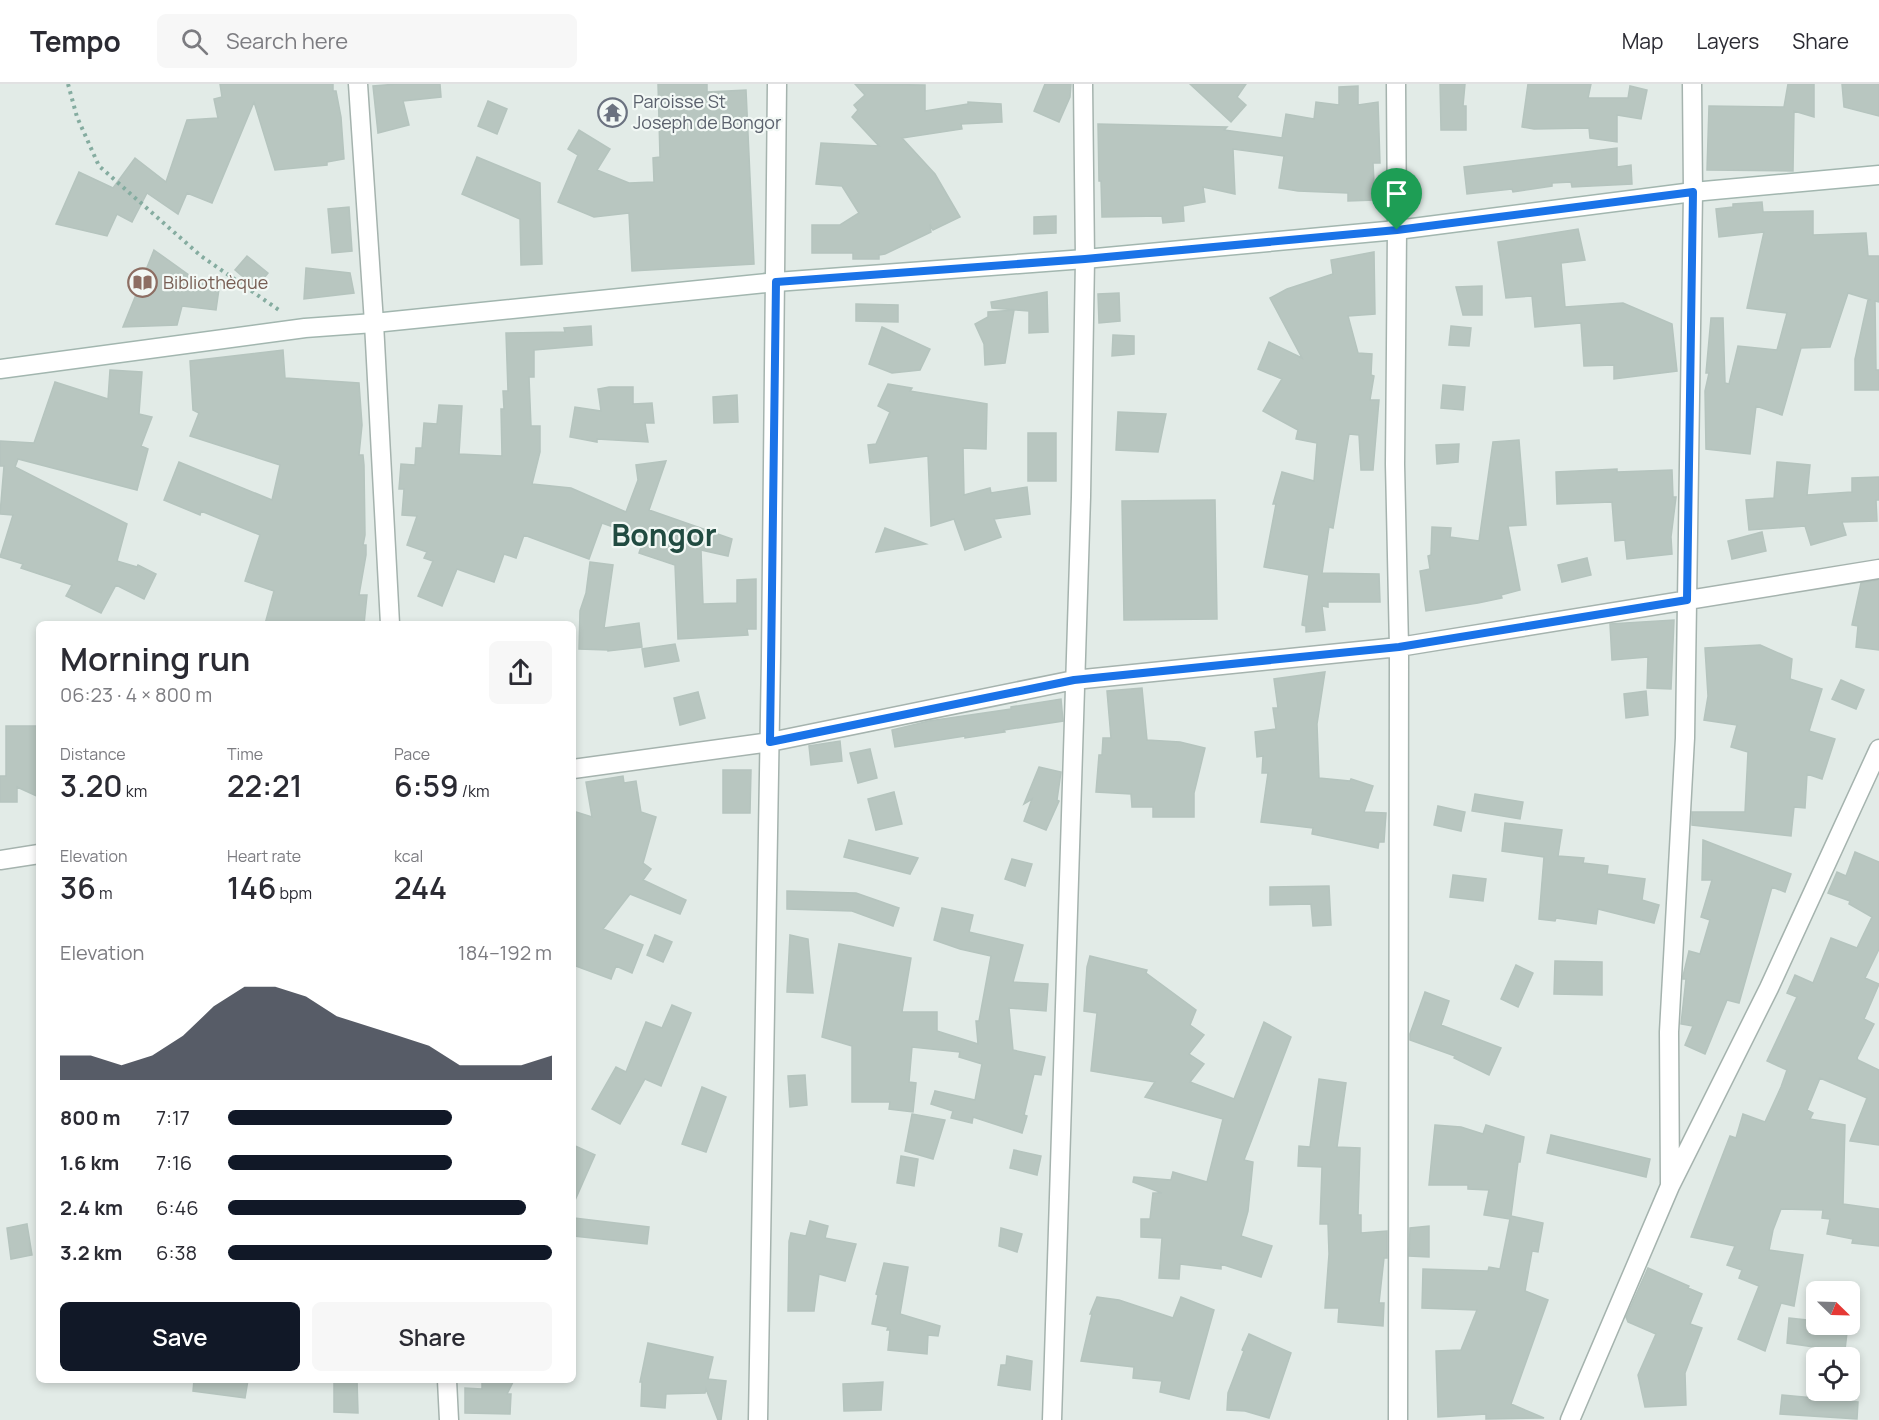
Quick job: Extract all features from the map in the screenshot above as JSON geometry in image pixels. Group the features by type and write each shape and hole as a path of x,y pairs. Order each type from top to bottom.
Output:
{"street":[{"path":"358,84 374,323 390,621"},
{"path":"759,1420 770,742 777,84"},
{"path":"1052,1420 1081,497 1085,259 1083,84"},
{"path":"1396,84 1395,464 1399,647 1398,1420"},
{"path":"1670,1186 1669,1032 1685,738 1693,192 1692,84"},
{"path":"0,369 305,328 776,282 1085,259 1397,230 1693,192 1879,175"},
{"path":"576,769 770,742 1074,680 1399,647 1879,569"},
{"path":"1570,1420 1670,1186 1770,988 1879,749"},
{"path":"0,860 36,854"},
{"path":"447,1383 449,1420"}],"path":[{"path":"68,84 77,117 99,166 201,256 305,328"}],"building":[{"path":"220,84 333,84 341,117 344,159 327,162 327,165 275,170 254,102 212,203 187,193 178,214 147,193 132,222 117,214 107,236 56,224 79,172 113,188 135,158 166,182 187,120 218,118 214,99 222,97"},
{"path":"440,84 441,97 403,101 409,125 378,133 373,86"},
{"path":"658,84 707,84 707,92 746,90 754,264 632,271 629,213 594,217 558,202 578,155 568,149 579,130 610,149 597,170 629,183 654,182 653,158 660,157"},
{"path":"855,84 925,85 925,111 968,104 968,102 1001,104 1002,122 961,124 962,129 902,138 935,174 960,217 933,230 930,224 931,232 879,255 879,259 853,259 853,253 812,253 812,225 840,225 859,213 842,186 816,184 821,143 879,146 852,117 858,110 854,105 865,95"},
{"path":"1045,84 1071,84 1070,97 1059,122 1034,111"},
{"path":"1190,84 1246,84 1237,97 1246,105 1231,122"},
{"path":"1440,84 1465,84 1463,106 1466,106 1466,130 1441,130"},
{"path":"1528,84 1591,84 1588,98 1628,98 1630,86 1647,90 1641,119 1617,115 1617,142 1590,138 1589,128 1534,129 1522,127"},
{"path":"1788,84 1814,84 1814,117 1794,111 1793,171 1707,170 1709,106 1784,107"},
{"path":"1842,84 1879,84 1879,116 1844,107"},
{"path":"1358,86 1358,105 1378,102 1380,163 1373,163 1375,200 1348,201 1348,193 1279,188 1284,156 1233,149 1235,194 1203,187 1205,202 1183,206 1184,221 1163,223 1162,216 1102,217 1098,124 1227,127 1224,130 1282,138 1286,114 1314,119 1316,102 1339,105 1339,87"},
{"path":"488,101 507,109 497,134 478,126"},
{"path":"1617,148 1617,167 1631,165 1632,184 1572,187 1571,182 1552,183 1552,186 1513,192 1512,189 1467,194 1464,167"},
{"path":"477,157 540,183 542,264 521,265 520,219 462,194"},
{"path":"1762,202 1763,212 1813,211 1813,235 1866,233 1868,256 1879,256 1879,302 1875,301 1876,370 1879,370 1879,390 1855,390 1855,359 1868,300 1871,300 1848,293 1830,347 1801,348 1782,415 1756,406 1750,454 1706,449 1705,391 1709,373 1706,373 1711,318 1723,318 1725,383 1729,384 1738,346 1777,350 1787,313 1747,308 1764,232 1719,237 1716,209 1733,207 1733,204"},
{"path":"349,207 352,251 332,253 328,209"},
{"path":"1056,216 1056,233 1034,234 1034,217"},
{"path":"1578,229 1585,260 1561,263 1565,307 1623,303 1672,324 1677,371 1614,379 1614,365 1584,366 1581,323 1535,327 1532,296 1506,298 1498,242"},
{"path":"154,250 196,280 220,282 216,310 182,306 177,325 123,327"},
{"path":"1374,252 1375,314 1348,316 1358,353 1372,354 1371,375 1374,376 1370,400 1379,400 1373,470 1361,470 1359,435 1349,434 1333,528 1329,527 1322,573 1379,574 1380,602 1328,602 1328,607 1322,606 1325,630 1306,632 1306,626 1302,625 1309,575 1264,567 1276,504 1273,504 1282,472 1314,481 1317,443 1296,439 1298,430 1263,411 1282,379 1258,369 1269,342 1302,358 1270,298 1287,289 1333,274 1331,260"},
{"path":"247,256 268,273 256,288 235,270"},
{"path":"306,268 350,273 354,293 304,299"},
{"path":"1482,286 1482,315 1463,315 1456,287"},
{"path":"1047,292 1048,332 1029,333 1029,311 992,308 991,302"},
{"path":"1119,293 1120,321 1099,323 1098,294"},
{"path":"856,304 898,305 898,322 856,321"},
{"path":"1014,310 1005,363 985,365 984,344 975,324 988,317 988,312"},
{"path":"591,326 592,345 534,350 534,377 529,377 531,426 540,426 540,452 532,484 571,488 626,512 638,480 636,465 666,461 649,510 732,539 728,556 701,550 703,604 737,603 737,580 756,579 756,629 747,629 748,635 678,639 675,565 639,553 644,538 602,523 589,559 524,535 516,558 504,554 494,582 457,569 442,606 418,596 433,561 424,558 427,552 407,545 417,516 402,515 404,489 399,489 401,464 415,465 416,448 422,448 424,423 437,424 439,405 462,406 459,454 502,456 501,409 504,409 503,391 508,391 506,333 565,332 564,328"},
{"path":"1451,326 1471,328 1469,346 1449,345"},
{"path":"882,327 930,349 920,370 892,373 869,364"},
{"path":"1113,335 1134,336 1134,354 1112,356"},
{"path":"283,350 285,378 359,383 362,425 359,455 363,455 364,465 365,535 363,545 366,545 366,555 359,595 367,595 364,621 266,621 274,591 245,581 260,535 201,511 200,515 164,500 179,462 272,500 280,465 190,436 199,413 193,410 190,361"},
{"path":"110,370 142,372 139,414 152,417 141,446 148,449 137,490 18,459 15,467 127,524 117,561 137,567 138,565 156,574 144,599 116,585 101,613 66,596 72,585 21,568 23,564 0,557 13,515 0,514 4,466 0,466 0,441 34,443 55,382 108,399"},
{"path":"888,384 912,388 910,391 987,404 986,449 963,448 964,495 990,488 991,493 1027,487 1030,514 994,519 1001,537 965,550 954,519 931,526 928,456 870,463 868,445 876,444 890,412 878,406"},
{"path":"1443,385 1465,387 1463,410 1441,408"},
{"path":"633,387 633,404 652,403 654,423 645,423 648,442 597,439 597,442 570,437 575,407 601,411 598,389"},
{"path":"737,395 738,422 714,423 713,397"},
{"path":"1118,412 1166,414 1158,452 1116,450"},
{"path":"1028,433 1056,433 1056,481 1028,481"},
{"path":"1519,440 1526,525 1508,526 1520,590 1501,595 1502,598 1426,611 1420,571 1430,569 1428,556 1431,555 1432,527 1451,528 1450,537 1479,541 1493,442"},
{"path":"1459,444 1458,462 1437,464 1436,445"},
{"path":"1777,462 1810,465 1807,495 1852,492 1852,478 1879,477 1879,500 1876,500 1877,521 1842,522 1846,535 1811,545 1805,526 1749,530 1746,500 1774,498"},
{"path":"1617,469 1617,472 1672,470 1673,497 1676,497 1671,537 1672,554 1627,559 1625,540 1615,541 1612,502 1557,504 1556,472"},
{"path":"1215,500 1217,619 1124,620 1122,501"},
{"path":"885,528 926,544 876,552"},
{"path":"1762,532 1766,551 1732,559 1728,541"},
{"path":"1587,558 1591,575 1562,582 1558,565"},
{"path":"590,562 613,565 604,628 639,623 642,647 608,651 579,649 580,611 586,593"},
{"path":"1879,580 1879,650 1856,647 1858,626 1852,625 1861,583"},
{"path":"1674,620 1671,689 1647,688 1648,657 1612,660 1610,624"},
{"path":"675,644 679,661 645,667 642,649"},
{"path":"1760,645 1792,659 1790,679 1822,689 1809,731 1835,739 1822,779 1807,774 1805,808 1794,807 1791,836 1692,825 1692,812 1745,812 1748,752 1731,747 1737,725 1704,720 1708,696 1705,648"},
{"path":"1325,672 1317,724 1319,778 1350,781 1351,779 1373,786 1364,812 1386,813 1384,842 1379,842 1378,848 1312,834 1313,828 1261,822 1268,773 1262,773 1263,756 1257,757 1255,732 1276,729 1273,708 1278,708 1274,679"},
{"path":"1841,680 1864,690 1856,709 1832,699"},
{"path":"1142,688 1147,740 1180,742 1205,748 1194,793 1194,817 1153,817 1153,807 1132,807 1131,794 1096,792 1103,738 1111,738 1107,691"},
{"path":"1646,691 1648,715 1626,718 1624,694"},
{"path":"698,692 705,718 680,725 674,698"},
{"path":"1061,699 1063,721 1004,730 1005,732 895,747 892,730 929,721"},
{"path":"6,726 36,726 36,796 17,787 17,802 0,802 0,776 6,776"},
{"path":"840,741 842,761 811,765 809,746"},
{"path":"870,749 877,778 858,783 850,753"},
{"path":"1039,767 1061,772 1057,800 1059,801 1046,830 1024,821 1032,799 1024,804"},
{"path":"723,770 751,770 750,813 723,813"},
{"path":"623,776 624,783 636,781 641,812 656,817 643,863 651,869 643,880 686,900 680,914 630,894 603,929 643,945 632,973 616,966 611,979 576,966 576,812 592,817 586,782"},
{"path":"894,792 902,824 876,830 868,799"},
{"path":"1475,794 1523,802 1520,819 1472,811"},
{"path":"1438,806 1465,812 1461,831 1434,825"},
{"path":"1505,823 1562,830 1558,856 1584,858 1583,863 1608,866 1607,874 1645,879 1642,900 1659,905 1654,923 1598,909 1596,924 1556,918 1555,921 1539,919 1544,857 1502,851"},
{"path":"849,840 918,858 910,874 844,857"},
{"path":"1703,840 1791,874 1785,892 1772,887 1739,1003 1727,1000 1705,1054 1685,1045 1693,1026 1681,1024 1686,979 1683,979 1683,976 1689,951 1700,954 1710,920 1701,917 1712,880 1702,880"},
{"path":"1855,852 1879,862 1879,949 1865,978 1879,984 1864,1019 1874,1024 1857,1058 1879,1070 1879,1145 1850,1141 1867,1098 1820,1078 1807,1110 1813,1113 1810,1119 1845,1125 1843,1204 1879,1209 1879,1246 1852,1243 1853,1239 1827,1234 1830,1219 1822,1218 1823,1210 1781,1209 1769,1250 1803,1255 1794,1306 1781,1303 1765,1351 1738,1339 1759,1286 1739,1278 1742,1270 1727,1265 1735,1246 1691,1237 1730,1136 1736,1138 1743,1114 1765,1122 1781,1087 1787,1070 1767,1061 1797,997 1787,993 1795,975 1813,983 1831,938 1857,948 1872,917 1849,904 1850,901 1828,893 1837,872 1846,876"},
{"path":"1012,859 1032,864 1025,886 1005,879"},
{"path":"1453,875 1486,879 1483,901 1450,897"},
{"path":"1329,886 1331,925 1313,926 1311,904 1270,905 1270,887"},
{"path":"787,891 856,893 899,908 893,926 852,911 787,909"},
{"path":"942,908 973,915 969,932 1023,945 1013,982 1048,984 1046,1011 1009,1008 1013,1050 1045,1057 1041,1075 1034,1074 1022,1133 973,1117 972,1123 951,1118 953,1111 931,1104 935,1091 975,1100 982,1064 959,1057 960,1052 912,1047 909,1082 916,1083 913,1112 889,1109 890,1102 852,1102 852,1046 822,1037 839,944 911,958 902,1012 937,1012 937,1031 978,1044 976,1021 979,1021 991,956 934,940"},
{"path":"655,935 672,942 663,962 647,955"},
{"path":"790,935 808,939 813,993 787,992"},
{"path":"1090,956 1147,970 1146,973 1196,1010 1190,1025 1204,1035 1189,1054 1204,1064 1190,1082 1234,1099 1264,1022 1291,1037 1244,1160 1253,1162 1248,1211 1241,1236 1272,1246 1261,1277 1221,1264 1221,1269 1180,1264 1179,1279 1159,1278 1162,1238 1141,1237 1141,1219 1150,1219 1153,1193 1162,1193 1133,1182 1134,1177 1171,1180 1173,1172 1207,1182 1223,1119 1145,1097 1155,1082 1091,1071 1097,1013 1084,1011"},
{"path":"1555,961 1602,962 1602,995 1554,994"},
{"path":"1516,965 1533,973 1518,1007 1501,999"},
{"path":"1425,992 1449,1001 1441,1025 1501,1048 1489,1075 1454,1058 1455,1056 1410,1040"},
{"path":"672,1005 691,1013 661,1086 645,1079 620,1124 592,1109 616,1067 626,1072 646,1022 662,1028"},
{"path":"805,1075 807,1105 790,1107 788,1076"},
{"path":"1319,1079 1346,1083 1337,1147 1360,1148 1358,1215 1361,1215 1361,1233 1387,1231 1387,1258 1384,1258 1379,1303 1384,1303 1383,1326 1338,1322 1339,1308 1325,1308 1329,1254 1328,1224 1320,1224 1322,1167 1298,1166 1299,1146 1310,1147"},
{"path":"702,1087 726,1097 706,1152 682,1144"},
{"path":"912,1114 945,1120 933,1159 905,1151"},
{"path":"1435,1125 1461,1127 1483,1134 1486,1125 1524,1137 1520,1162 1518,1162 1511,1216 1543,1223 1538,1252 1532,1251 1525,1291 1548,1300 1511,1404 1544,1418 1486,1419 1486,1414 1438,1417 1436,1351 1461,1350 1477,1310 1422,1308 1423,1269 1488,1271 1489,1267 1500,1269 1510,1219 1484,1215 1489,1190 1468,1189 1468,1185 1429,1185"},
{"path":"1551,1135 1650,1159 1646,1177 1547,1153"},
{"path":"576,1146 595,1155 576,1198"},
{"path":"1014,1150 1041,1156 1037,1175 1010,1168"},
{"path":"901,1156 918,1159 914,1186 897,1183"},
{"path":"576,1218 649,1227 647,1244 576,1236"},
{"path":"810,1221 828,1226 825,1238 856,1244 845,1281 819,1274 814,1311 788,1311 789,1241 791,1233 806,1236"},
{"path":"27,1224 32,1255 11,1259 7,1228"},
{"path":"1429,1226 1429,1257 1409,1256 1410,1228"},
{"path":"1001,1228 1022,1234 1017,1252 999,1246"},
{"path":"884,1263 908,1267 900,1314 940,1326 938,1336 928,1335 927,1354 888,1350 890,1330 887,1330 888,1327 872,1324 878,1295 876,1294"},
{"path":"1648,1268 1702,1294 1690,1324 1702,1328 1685,1373 1686,1405 1645,1407 1638,1375 1656,1334 1628,1322 1626,1317"},
{"path":"1097,1297 1119,1300 1173,1318 1181,1297 1214,1310 1189,1399 1160,1392 1162,1381 1133,1378 1134,1367 1081,1361 1092,1314 1090,1314"},
{"path":"1789,1318 1806,1320 1806,1335 1847,1335 1845,1347 1814,1347 1787,1343"},
{"path":"1249,1334 1291,1353 1269,1418 1245,1411 1227,1410 1228,1393"},
{"path":"648,1343 713,1357 708,1379 726,1381 721,1420 718,1420 706,1389 705,1393 666,1394 665,1408 641,1406 642,1382 640,1382"},
{"path":"1007,1356 1032,1361 1030,1390 998,1385 1001,1365 1006,1365"},
{"path":"883,1382 881,1410 844,1411 843,1384"},
{"path":"194,1383 248,1383 245,1398 193,1391"},
{"path":"334,1383 357,1383 358,1413 334,1412"},
{"path":"482,1383 512,1383 507,1394 511,1394 510,1414 465,1413 465,1388 482,1389"},
{"path":"1782,1395 1806,1397 1806,1401 1858,1402 1857,1419 1780,1414"}],"place":[{"name":"Paroisse St Joseph de Bongor","path":"612,112"},
{"name":"Bibliothèque","path":"142,283"}],"district":[{"name":"Bongor","path":"664,536"}],"route":[{"path":"1693,192 1687,600 1399,647 1074,680 770,742 776,282 1085,259 1397,230 1693,192"}]}
